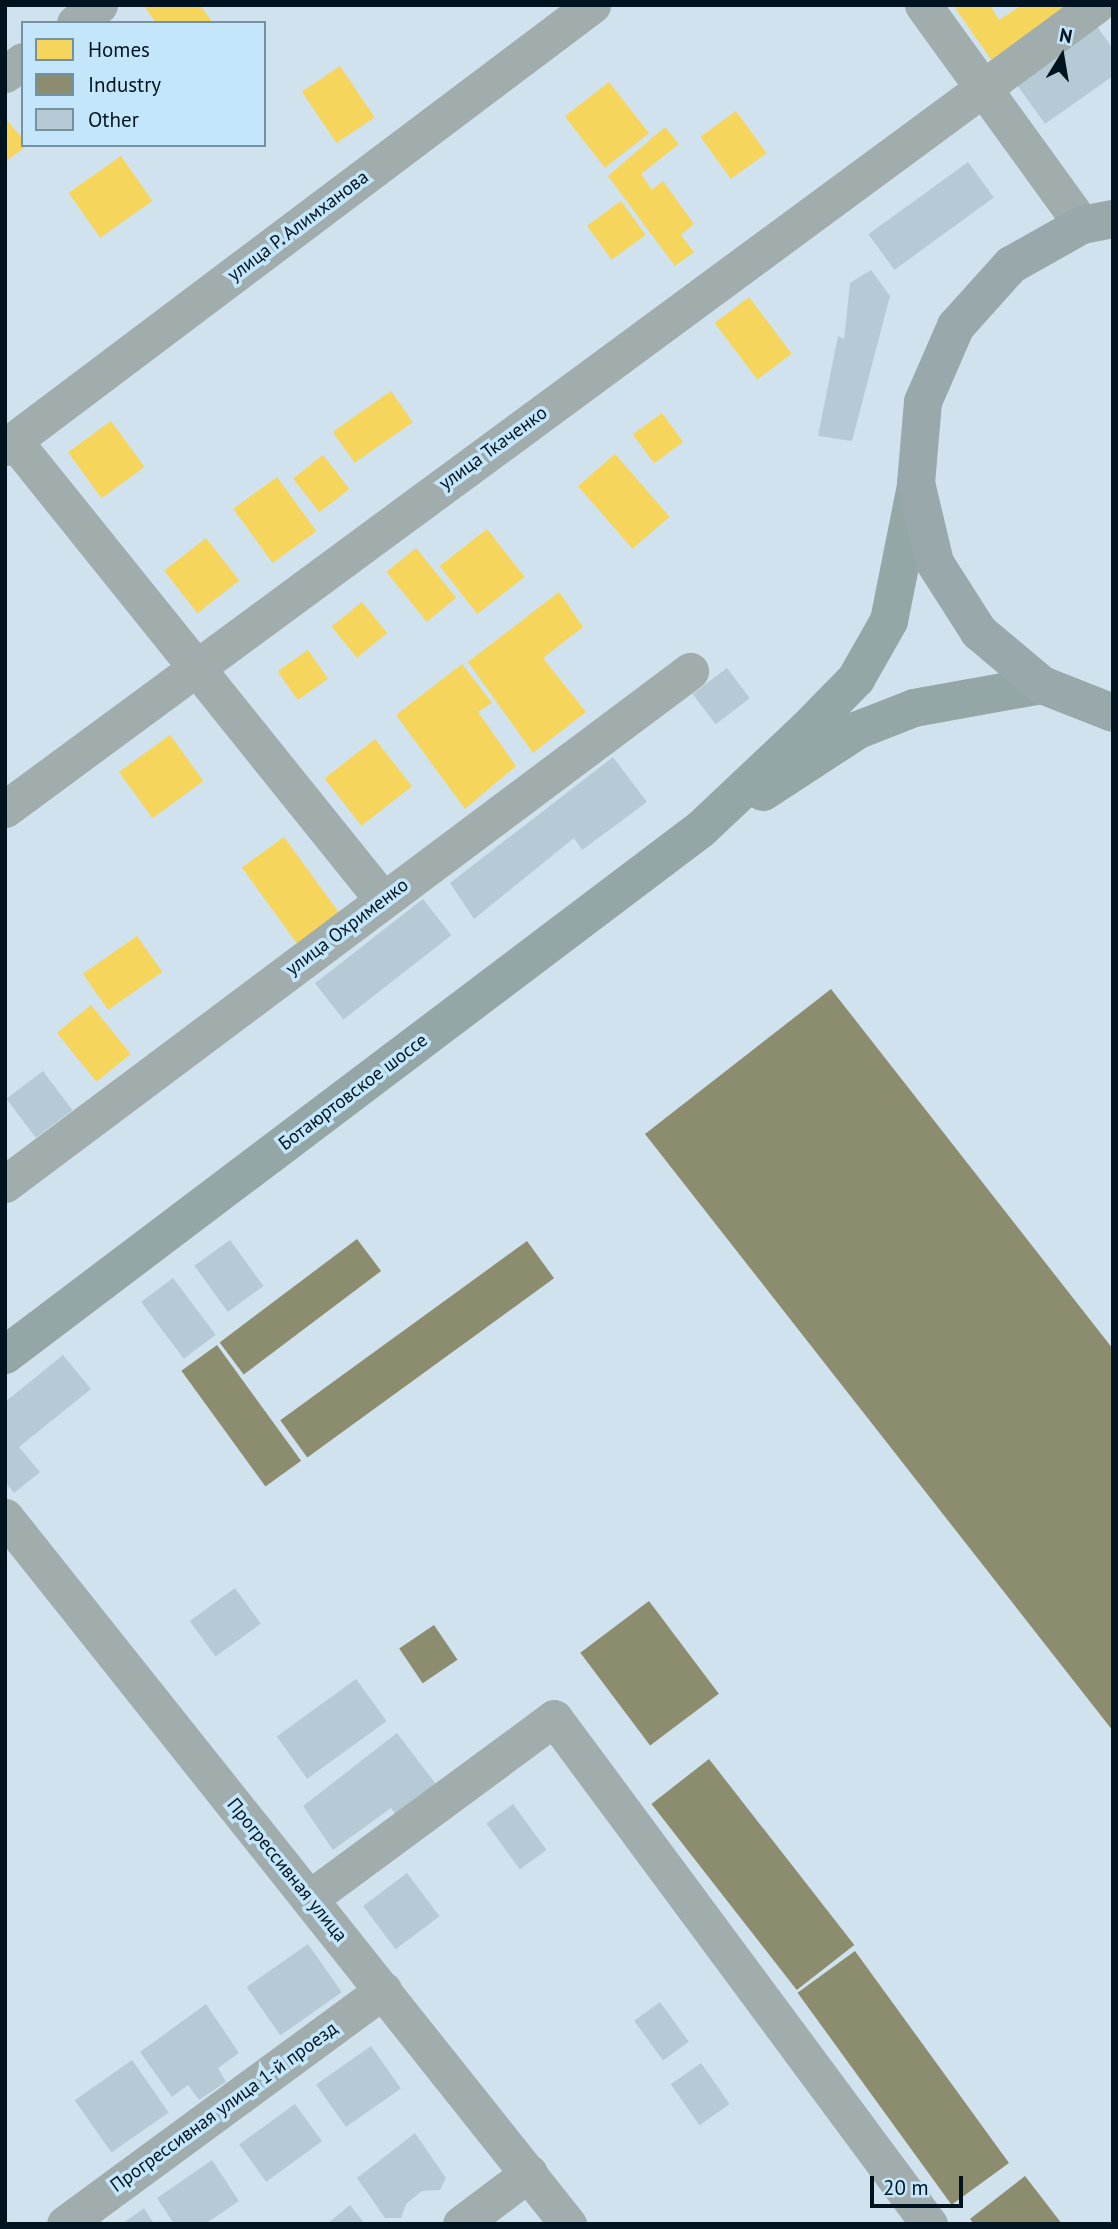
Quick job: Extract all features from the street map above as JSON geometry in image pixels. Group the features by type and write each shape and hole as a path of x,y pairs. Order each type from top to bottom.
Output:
{"highway":[{"path":"1098,222 1011,265 956,326 923,401 916,483 943,575 979,632 1042,685 1113,712"}],"main road":[{"path":"701,829 856,679 889,621 916,483"},
{"path":"701,829 858,730 914,708 1042,685"},
{"name":"Ботаюртовское шоссе","path":"5,1355 701,829"}],"street":[{"path":"78,21 99,5"},
{"name":"улица Р. Алимханова","path":"10,444 592,5"},
{"path":"923,5 981,88 1098,222"},
{"name":"улица Ткаченко","path":"5,809 1096,5"},
{"path":"5,74 21,62"},
{"path":"10,444 383,900"},
{"name":"улица Охрименко","path":"5,1184 690,671"},
{"name":"Прогрессивная улица","path":"5,1517 568,2224"},
{"path":"310,1898 554,1718 929,2224"},
{"name":"Прогрессивная улица 1-й проезд","path":"65,2224 383,1990"},
{"path":"461,2224 529,2173"}],"building: Homes":[{"path":"200,5 212,21 155,21 145,7"},
{"path":"953,5 990,5 999,20 1022,5 1070,5 997,68"},
{"path":"340,66 375,117 337,143 302,92"},
{"path":"609,82 649,133 605,168 565,116"},
{"path":"736,111 767,153 731,179 700,137"},
{"path":"5,118 21,137 21,147 25,147 5,162"},
{"path":"665,127 679,144 641,174 652,190 663,181 694,224 681,235 694,252 675,266 608,176"},
{"path":"121,156 153,201 100,238 69,193"},
{"path":"621,201 646,235 612,260 587,226"},
{"path":"749,297 792,354 757,380 715,323"},
{"path":"391,391 413,422 355,463 333,432"},
{"path":"662,413 683,442 654,463 633,434"},
{"path":"111,421 145,467 102,498 68,452"},
{"path":"615,454 669,517 632,549 578,486"},
{"path":"323,455 349,489 320,512 293,478"},
{"path":"277,477 316,531 273,563 233,509"},
{"path":"487,529 525,577 477,614 440,566"},
{"path":"206,538 239,581 197,613 164,571"},
{"path":"416,548 456,598 427,622 386,572"},
{"path":"559,592 583,627 543,658 586,712 533,753 468,662"},
{"path":"362,602 387,633 357,658 332,627"},
{"path":"308,650 328,679 298,700 278,671"},
{"path":"462,664 492,703 478,712 516,766 465,809 396,715"},
{"path":"170,735 204,781 153,818 119,772"},
{"path":"375,739 412,786 362,826 325,778"},
{"path":"284,837 340,914 298,944 242,868"},
{"path":"137,936 162,972 108,1010 83,974"},
{"path":"91,1005 131,1054 96,1082 57,1033"}],"building: Industry":[{"path":"831,989 1113,1349 1113,1731 645,1134"},
{"path":"357,1239 381,1271 244,1374 220,1343"},
{"path":"527,1241 554,1278 307,1457 280,1420"},
{"path":"217,1345 301,1461 265,1487 181,1371"},
{"path":"649,1601 719,1694 650,1745 580,1653"},
{"path":"434,1625 457,1660 423,1683 399,1648"},
{"path":"709,1759 854,1945 797,1990 651,1804"},
{"path":"855,1951 1009,2163 952,2205 798,1993"},
{"path":"1025,2176 1062,2224 974,2224 970,2219"}],"building: Other":[{"path":"1096,25 1113,49 1113,76 1045,124 1015,82"},
{"path":"968,162 994,198 894,270 868,234"},
{"path":"871,270 890,296 852,441 818,436 838,336 844,339 850,283"},
{"path":"727,668 750,698 716,724 693,694"},
{"path":"613,757 647,802 582,850 574,838 474,919 450,883"},
{"path":"423,899 451,935 343,1020 315,983"},
{"path":"43,1071 72,1110 36,1138 6,1099"},
{"path":"230,1240 264,1286 228,1312 194,1266"},
{"path":"173,1278 216,1335 184,1359 141,1302"},
{"path":"63,1355 91,1389 19,1447 40,1472 14,1493 5,1482 5,1402"},
{"path":"235,1588 261,1624 216,1657 190,1621"},
{"path":"356,1679 387,1721 307,1779 277,1737"},
{"path":"397,1733 442,1792 402,1822 391,1808 333,1850 303,1806"},
{"path":"513,1804 547,1850 520,1870 486,1823"},
{"path":"407,1873 439,1916 396,1949 363,1906"},
{"path":"308,1944 342,1992 280,2035 247,1987"},
{"path":"660,2002 689,2042 663,2060 634,2021"},
{"path":"206,2004 239,2053 218,2068 226,2082 199,2100 188,2085 172,2097 140,2052"},
{"path":"371,2046 401,2089 346,2127 316,2084"},
{"path":"132,2060 169,2112 111,2153 75,2100"},
{"path":"701,2063 730,2104 699,2125 671,2084"},
{"path":"295,2104 322,2141 266,2182 239,2145"},
{"path":"415,2133 446,2178 440,2190 422,2191 406,2204 401,2218 385,2218 357,2178"},
{"path":"212,2160 239,2201 205,2224 174,2224 157,2198"},
{"path":"350,2205 365,2224 327,2224"},
{"path":"144,2208 154,2224 122,2224"}]}
